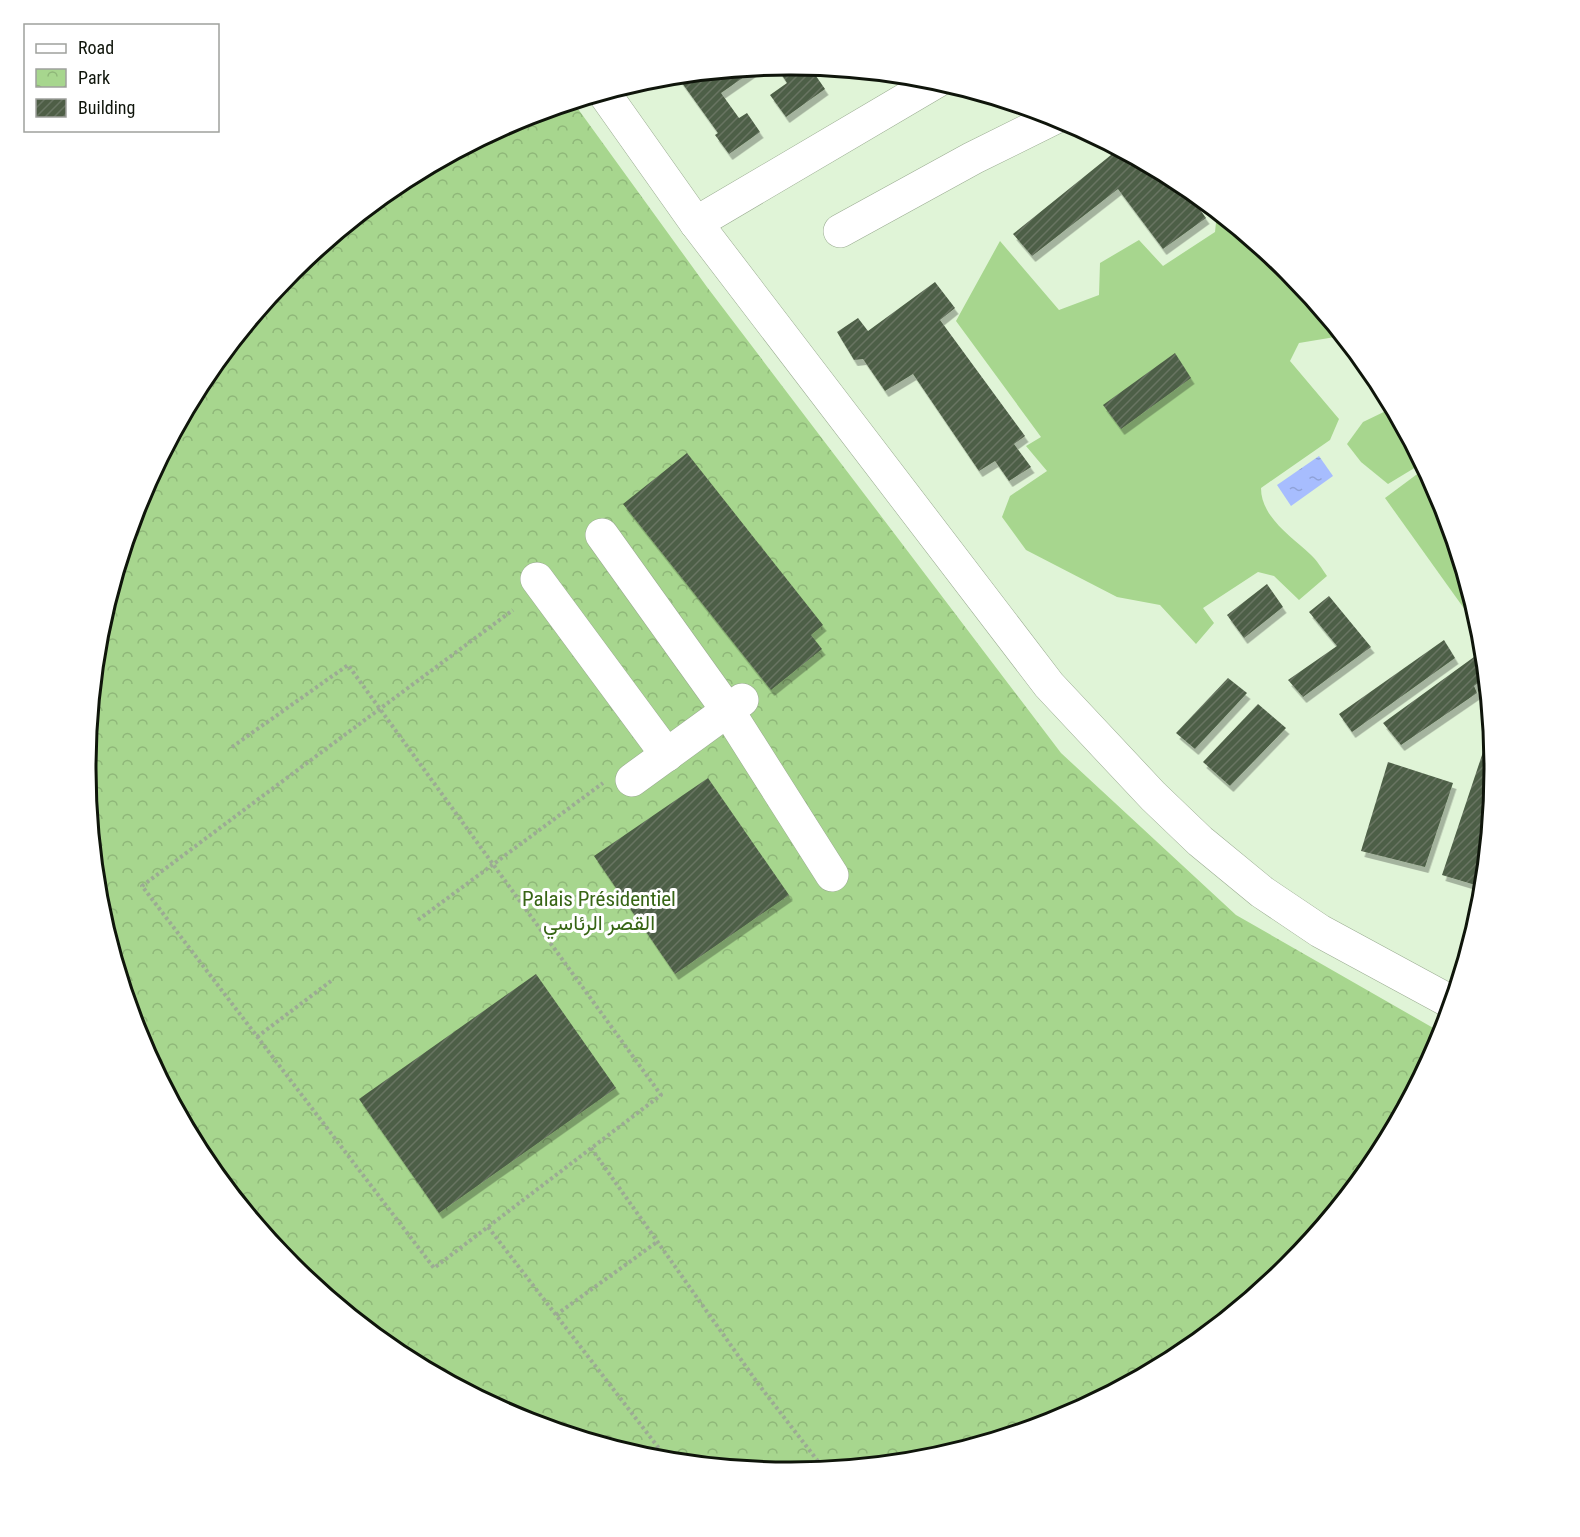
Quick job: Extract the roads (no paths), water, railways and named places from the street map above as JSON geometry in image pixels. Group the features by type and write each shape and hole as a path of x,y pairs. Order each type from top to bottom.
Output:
{"street":[{"path":"696,223 925,88"},
{"path":"609,100 696,223 1049,685 1153,796 1200,841 1262,892 1320,931 1444,998"},
{"path":"840,231 973,158 1043,123"},
{"path":"602,535 735,706 832,875"},
{"path":"537,579 667,755"},
{"path":"618,781 667,755 735,706"}],"water":[{"path":"1319,456 1333,476 1291,506 1277,485"}],"park label":[{"name":"Palais Présidentiel القصر الرئاسي","path":"599,911"}]}
